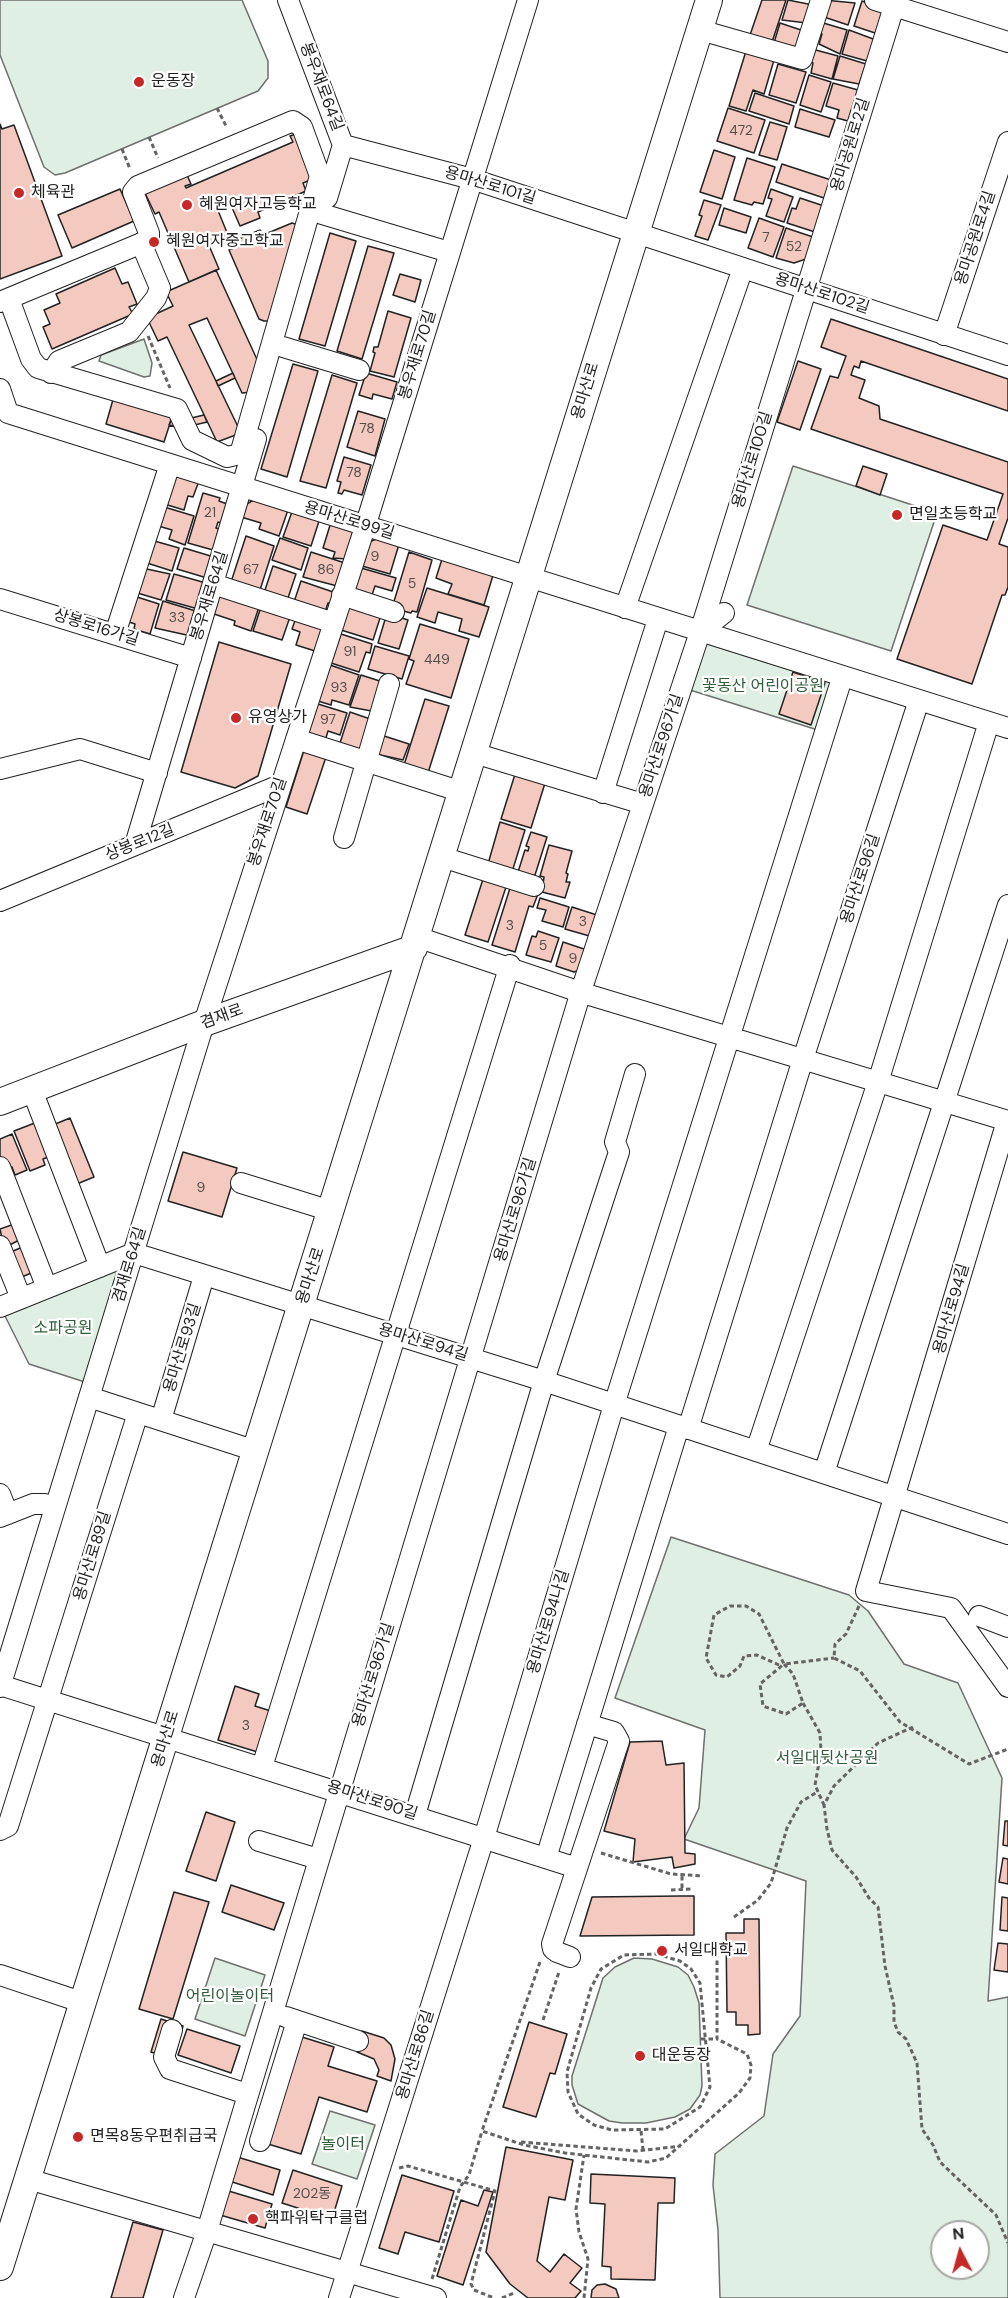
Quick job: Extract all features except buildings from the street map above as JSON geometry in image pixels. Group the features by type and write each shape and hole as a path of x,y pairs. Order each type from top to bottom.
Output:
{"main road":[{"name":"용마산로","path":"0,2267 416,943 709,0"},
{"name":"겸재로","path":"0,1102 416,943"}],"street":[{"name":"봉우재로64길","path":"135,845 343,145 288,0"},
{"name":"봉우재로70길","path":"204,1023 365,527 528,0"},
{"path":"700,30 802,59 821,0"},
{"path":"875,0 895,3 1008,42"},
{"name":"용마공원로2길","path":"807,289 895,3"},
{"path":"296,121 302,127 320,176 241,453 227,457 195,442 190,438 180,412 171,407 51,373 38,368 31,359 5,301 141,243 149,240 150,236 134,196 135,189 234,145 296,121"},
{"name":"용마공원로4길","path":"944,335 1008,142"},
{"name":"용마산로101길","path":"343,145 472,179 636,232"},
{"path":"322,214 449,252"},
{"name":"용마산로102길","path":"636,232 1008,355"},
{"path":"51,373 59,361 123,336 136,324 156,298 160,288 141,243"},
{"path":"625,608 743,268"},
{"name":"용마산로100길","path":"700,632 807,289"},
{"path":"283,347 359,370"},
{"path":"0,388 4,415"},
{"name":"용마산로99길","path":"4,415 170,464 365,527 529,575"},
{"path":"115,634 170,464"},
{"path":"529,575 842,678 999,725 756,1451"},
{"path":"213,584 334,623"},
{"path":"342,595 394,612"},
{"name":"상봉로16가길","path":"0,599 191,658"},
{"path":"700,632 724,613"},
{"path":"603,793 658,619"},
{"name":"용마산로96가길","path":"183,2298 207,2231 271,2012 580,992 700,632"},
{"path":"614,1405 842,678"},
{"path":"344,838 389,684"},
{"name":"용마산로96길","path":"802,1059 919,700"},
{"path":"296,739 462,792"},
{"path":"0,769 80,749 157,773"},
{"path":"474,753 643,804"},
{"name":"상봉로12길","path":"0,901 280,785"},
{"path":"442,857 534,886"},
{"path":"824,1473 1008,905"},
{"path":"416,943 509,966 580,992 1008,1121"},
{"path":"262,1767 509,966"},
{"name":"겸재로64길","path":"0,1686 204,1023"},
{"path":"546,1858 587,1724 802,1059"},
{"path":"415,1815 544,1381 619,1152 615,1142 635,1074"},
{"path":"32,1090 100,1267"},
{"name":"용마산로94길","path":"866,1591 897,1497 1008,1121"},
{"path":"0,1167 47,1288"},
{"path":"241,1183 332,1211"},
{"path":"0,1246 21,1298"},
{"path":"0,1307 134,1254 301,1307"},
{"name":"용마산로93길","path":"161,1420 204,1276"},
{"name":"용마산로94길","path":"301,1307 544,1381 1008,1534"},
{"path":"89,1397 256,1451"},
{"name":"용마산로94나길","path":"484,1838 614,1405"},
{"name":"용마산로89길","path":"0,1830 8,1826 138,1413"},
{"path":"0,1494 4,1515 33,1504 45,1504 55,1508"},
{"path":"866,1591 951,1608 1007,1683"},
{"path":"979,1616 1008,1627"},
{"path":"0,1686 166,1738"},
{"path":"566,1960 552,1949 552,1944 619,1741 614,1732 587,1724"},
{"name":"용마산로90길","path":"166,1738 338,1790 577,1868"},
{"name":"용마산로86길","path":"339,2298 484,1838"},
{"path":"260,1841 318,1859"},
{"path":"0,1975 84,2002"},
{"path":"271,2012 358,2041"},
{"path":"260,2141 297,2021"},
{"path":"172,2030 164,2057 170,2069 247,2094"},
{"path":"28,2179 436,2298"}],"path":[{"path":"217,108 234,145"},
{"path":"136,324 145,330 172,393 171,407"},
{"path":"834,1659 835,1644 846,1634 866,1591"},
{"path":"782,1665 759,1614 746,1606 730,1606 714,1615 706,1658 716,1675 727,1677 740,1666 744,1656 758,1655 782,1665 793,1674 803,1703 819,1733 821,1751 816,1792 824,1805 832,1850 856,1878 868,1898 878,1907 885,1966 894,2006 894,2022 898,2032 906,2039 917,2063 922,2129 929,2138 939,2162 996,2215 1008,2242"},
{"path":"803,1703 786,1714 763,1706 760,1684 782,1665 834,1659 860,1671 900,1722 913,1727 969,1764 1008,1749"},
{"path":"824,1805 834,1786 878,1743 913,1727"},
{"path":"734,1917 758,1900 771,1882 787,1828 801,1802 816,1792"},
{"path":"599,1852 682,1876 704,1876"},
{"path":"682,1876 682,1890"},
{"path":"671,1890 692,1889"},
{"path":"656,1954 680,1961 691,1969 700,1983 703,2039 710,2087 700,2107 665,2129 612,2130 594,2125 578,2114 570,2098 567,2072 595,1978 601,1969 624,1955 656,1954"},
{"path":"422,2279 431,2282 460,2187 469,2175 542,1955"},
{"path":"717,1956 717,2039"},
{"path":"543,2020 566,1960"},
{"path":"482,2131 515,2142 584,2155 648,2162 666,2158 739,2093 750,2078 751,2065 747,2054 717,2039 703,2039"},
{"path":"641,2131 643,2151"},
{"path":"515,2142 643,2151 683,2145"},
{"path":"584,2155 576,2209 576,2219 588,2259 584,2298"},
{"path":"396,2173 398,2168 408,2166 495,2191 471,2284 474,2290 494,2298"},
{"path":"502,2298 514,2293"}],"green space":[{"name":"운동장","path":"0,0 242,0 268,61 268,78 258,91 65,173 55,175 44,167 0,55"},
{"path":"144,339 152,363 150,376 144,377 99,361 101,355"},
{"path":"793,466 937,513 891,651 747,605"},
{"name":"꽃동산 어린이공원","path":"705,643 836,684 821,731 690,690"},
{"name":"소파공원","path":"131,1256 91,1384 29,1364 1,1308"},
{"name":"서일대뒷산공원","path":"671,1537 849,1595 868,1611 904,1664 958,1683 1002,1778 988,2001 1008,1997 1008,2298 720,2298 718,2230 713,2185 715,2154 764,2116 773,2054 800,2016 806,1881 684,1839 699,1808 705,1730 615,1698"},
{"name":"어린이놀이터","path":"215,1958 265,1975 245,2036 195,2019"},
{"name":"대운동장","path":"634,1958 652,1959 678,1967 688,1975 699,2003 702,2086 700,2095 690,2109 675,2117 646,2123 622,2123 609,2121 578,2104 572,2085 572,2076 603,1978 615,1967"},
{"name":"놀이터","path":"330,2111 375,2125 357,2179 312,2164"}],"place":[{"name":"운동장","path":"139,82"},
{"name":"체육관","path":"19,193"},
{"name":"혜원여자고등학교","path":"187,205"},
{"name":"혜원여자중고학교","path":"154,242"},
{"name":"면일초등학교","path":"897,515"},
{"name":"유영상가","path":"236,718"},
{"name":"서일대학교","path":"662,1951"},
{"name":"대운동장","path":"640,2056"},
{"name":"면목8동우편취급국","path":"78,2137"},
{"name":"핵파워탁구클럽","path":"253,2219"}]}
